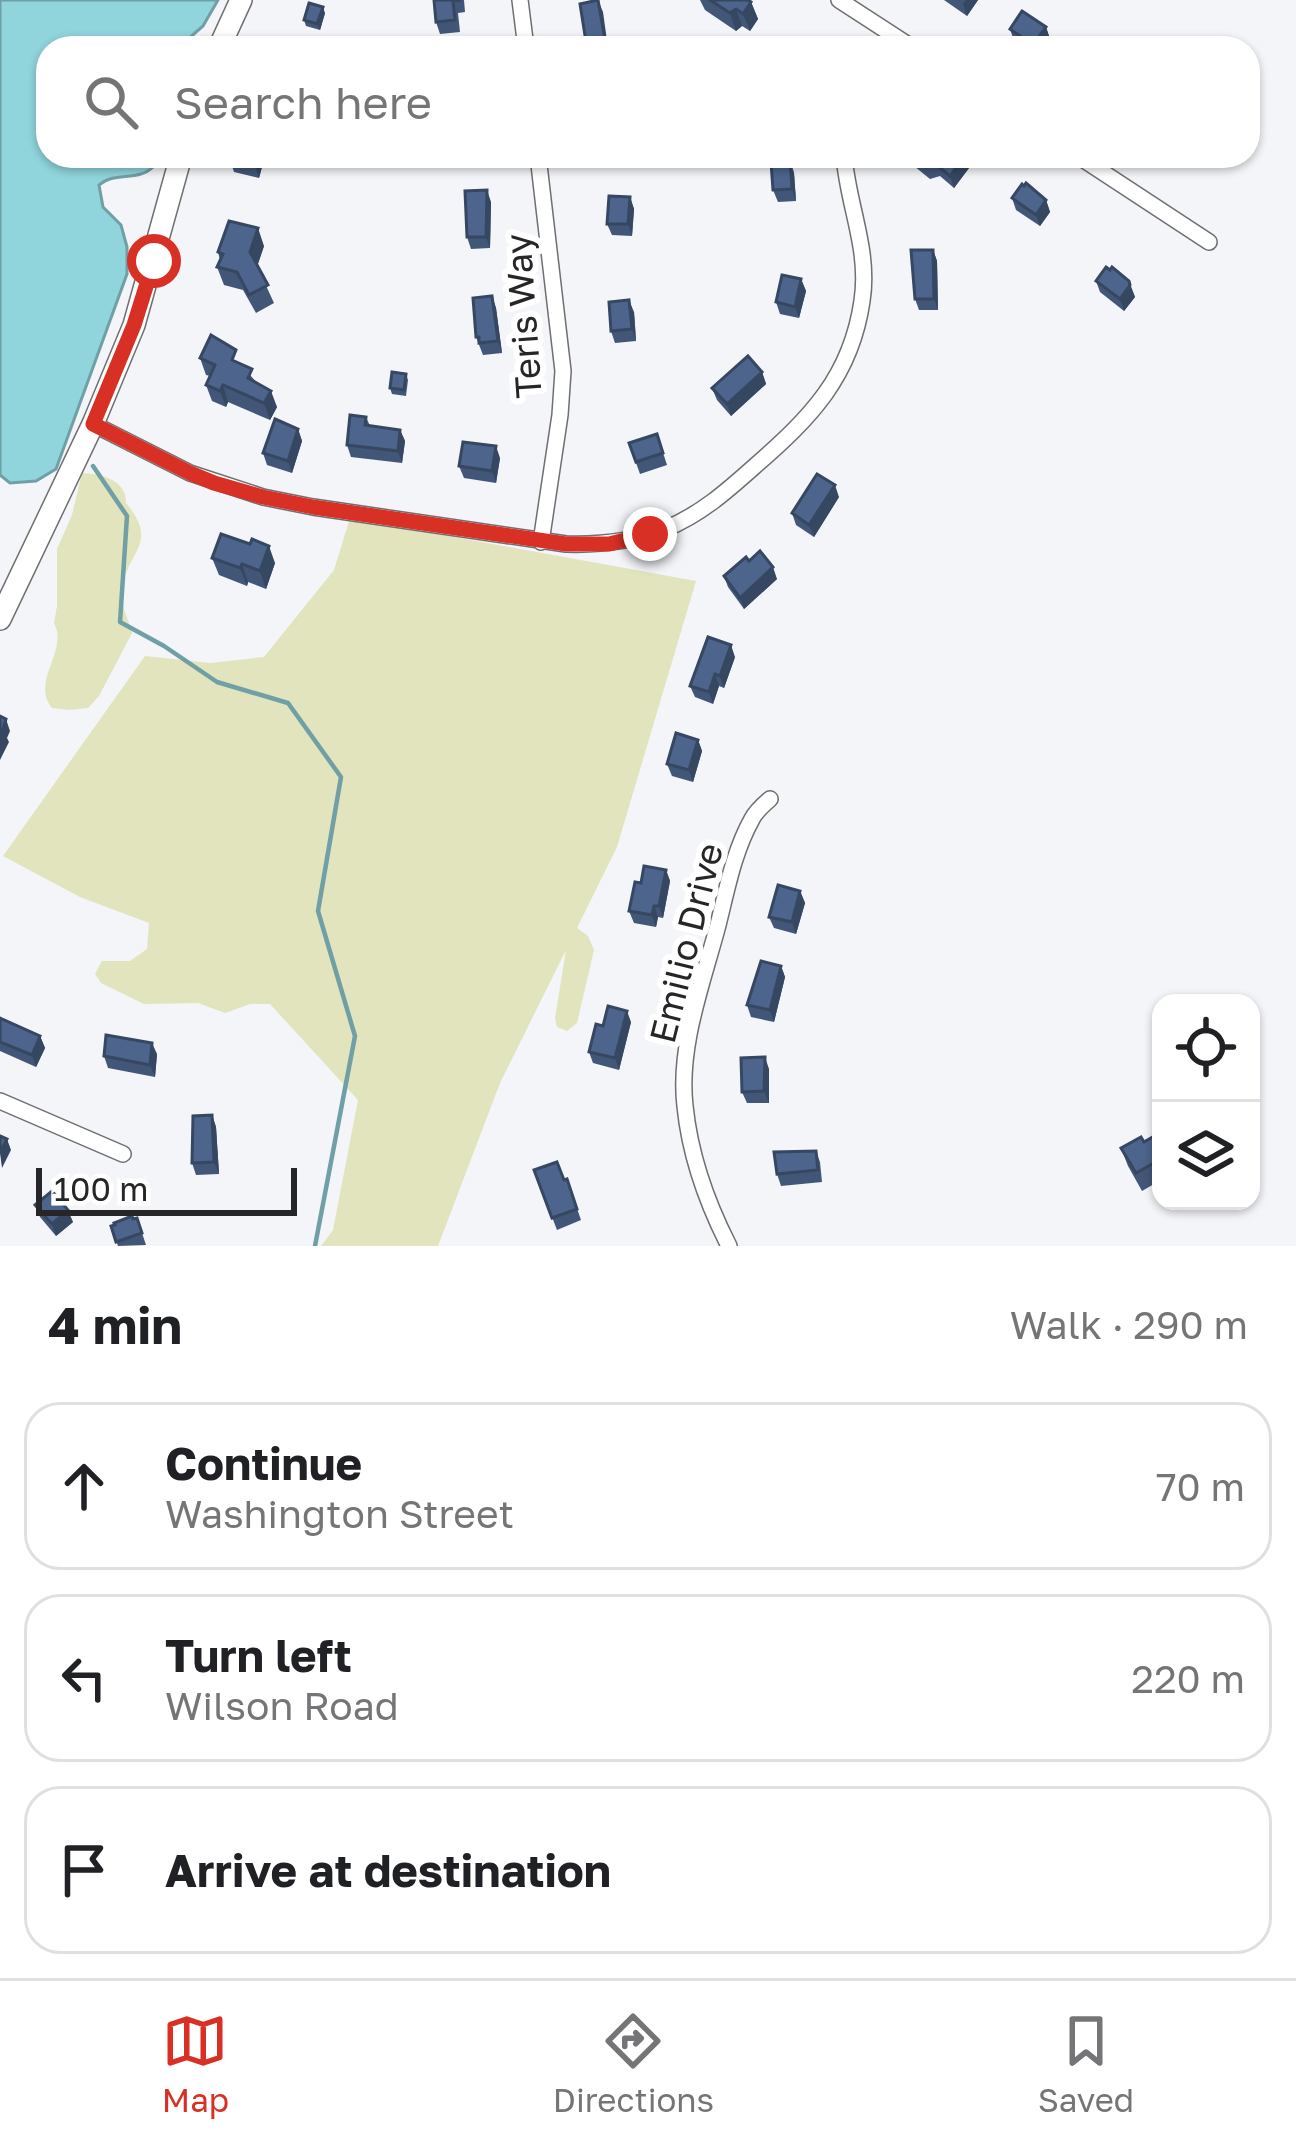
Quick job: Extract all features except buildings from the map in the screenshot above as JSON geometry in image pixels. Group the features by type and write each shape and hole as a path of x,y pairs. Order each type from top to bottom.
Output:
{"main road":[{"path":"224,36 241,0"},
{"path":"0,619 93,424 134,325 178,168"}],"street":[{"path":"520,0 524,36"},
{"path":"839,0 880,36"},
{"name":"Teris Way","path":"539,168 563,371 541,542"},
{"path":"93,424 166,462 239,491 313,507 541,542 609,544 670,527 727,492 810,415 841,369 851,348 865,275 845,168"},
{"path":"1096,168 1209,242"},
{"name":"Emilio Drive","path":"729,1246 706,1201 691,1149 684,1100 687,1055 736,857 755,813 770,799"},
{"path":"0,1101 123,1154"}],"green space":[{"path":"82,473 104,477 122,488 141,529 141,540 122,594 132,633 99,696 88,708 69,710 52,708 45,687 57,645 57,549 72,515"},
{"path":"350,518 696,581 617,847 577,928 588,936 594,950 577,1023 567,1031 557,1027 555,1018 566,950 500,1083 438,1246 321,1246 333,1230 358,1100 270,1004 250,1004 225,1013 198,1003 144,1004 101,983 95,974 102,961 130,961 147,949 149,923 80,897 3,856 145,656 210,663 264,657 334,570"}],"water":[{"path":"0,0 218,0 192,36 36,36 36,168 152,168 99,185 103,207 121,225 127,274 56,469 36,481 10,483 0,475"}],"waterway":[{"path":"93,466 127,516 120,622 217,682 288,703 341,777 318,911 355,1036 315,1246"}],"route":[{"path":"154,261 134,325 93,424 214,483 287,502 541,542 609,544 650,534"}]}
